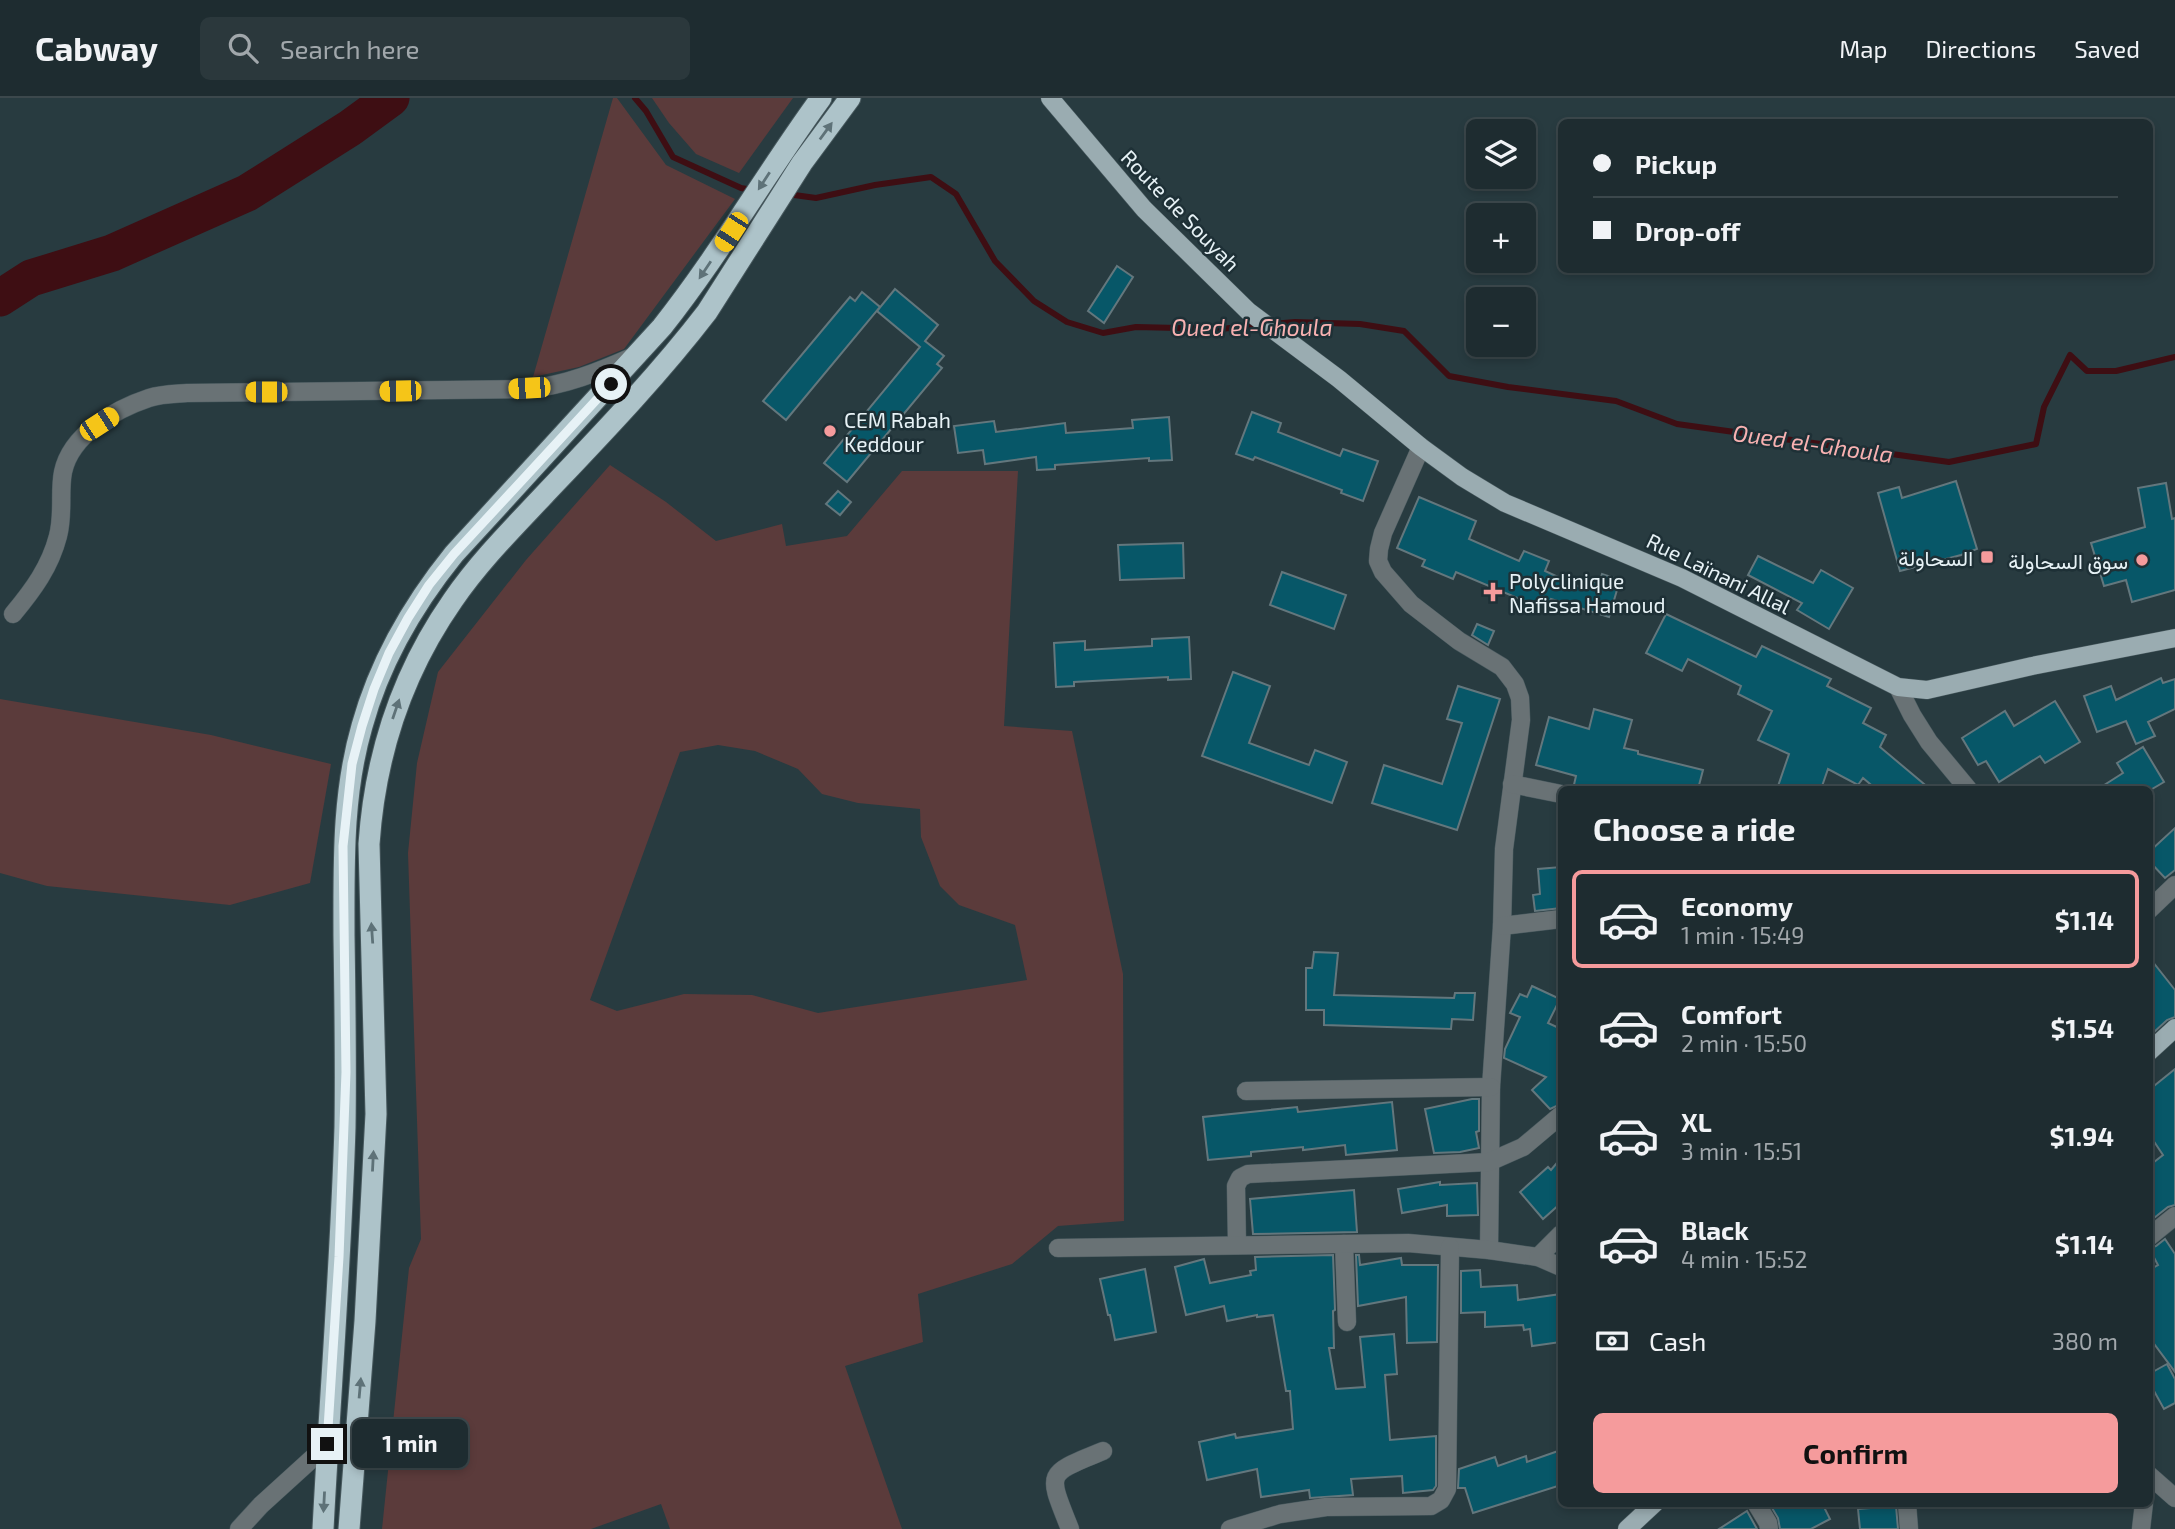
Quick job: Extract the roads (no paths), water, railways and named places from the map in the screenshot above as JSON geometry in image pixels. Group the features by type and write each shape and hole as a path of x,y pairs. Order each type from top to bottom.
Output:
{"highway":[{"path":"323,1529 339,1257 346,1072 343,846 352,764 374,689 389,653 429,585 454,554 638,355 692,289 821,98"},
{"path":"349,1529 365,1321 376,1114 369,844 378,770 400,698 433,630 453,599 501,540 618,417 690,335 802,163 850,98"}],"main road":[{"name":"Route de Souyah","path":"1050,98 1144,209 1248,311 1289,343"},
{"name":"Rue Laïnani Allal","path":"1289,343 1339,379 1421,447 1462,477 1505,503 1682,578 1898,687 1927,690 2175,638"},
{"path":"2153,1048 2175,1028"},
{"path":"1627,1529 1651,1507"}],"street":[{"path":"13,614 37,583 53,553 62,517 63,472 71,452 88,433 129,407 152,397 187,393 539,388 574,380 638,355"},
{"path":"1421,447 1383,533 1378,561 1382,572 1411,604 1459,641 1502,667 1516,684 1520,698 1521,720 1504,849 1489,1162 1489,1250"},
{"path":"1898,687 1929,742 1966,786"},
{"path":"1512,784 1558,793"},
{"path":"2153,905 2175,886"},
{"path":"1502,926 1558,919"},
{"path":"1246,1091 1492,1087"},
{"path":"1237,1245 1236,1186 1240,1178 1248,1174 1489,1162 1523,1147 1558,1118"},
{"path":"2153,1234 2175,1216"},
{"path":"1538,1257 1558,1237"},
{"path":"1058,1248 1408,1243 1538,1257 1558,1266"},
{"path":"1344,1244 1347,1322"},
{"path":"1230,1529 1280,1514 1326,1507 1430,1506 1441,1500 1447,1489 1450,1247"},
{"path":"239,1529 327,1444"},
{"path":"1070,1529 1054,1485 1055,1476 1061,1469 1102,1451"},
{"path":"2153,1479 2175,1498"},
{"path":"1758,1507 1769,1529"},
{"path":"1907,1507 1909,1529"},
{"path":"2141,1529 2144,1507"}],"waterway":[{"path":"0,298 31,278 112,253 247,193 350,128 391,98"},
{"name":"Oued el-Ghoula","path":"635,98 646,111 673,157 741,188 752,190"},
{"name":"Oued el-Ghoula","path":"787,194 816,198 875,185 931,177 956,194 995,261 1034,301 1067,322 1103,333 1136,327 1220,329 1261,325"},
{"name":"Oued el-Ghoula","path":"1272,324 1360,324 1404,331 1449,376 1508,387 1616,401 1677,424 1949,462 2036,444 2044,407 2070,355 2087,371 2116,371 2175,357"}],"place":[{"name":"CEM Rabah Keddour","path":"830,431"},
{"name":"السحاولة","path":"1987,557"},
{"name":"سوق السحاولة","path":"2142,560"},
{"name":"Polyclinique Nafissa Hamoud","path":"1493,592"}]}
